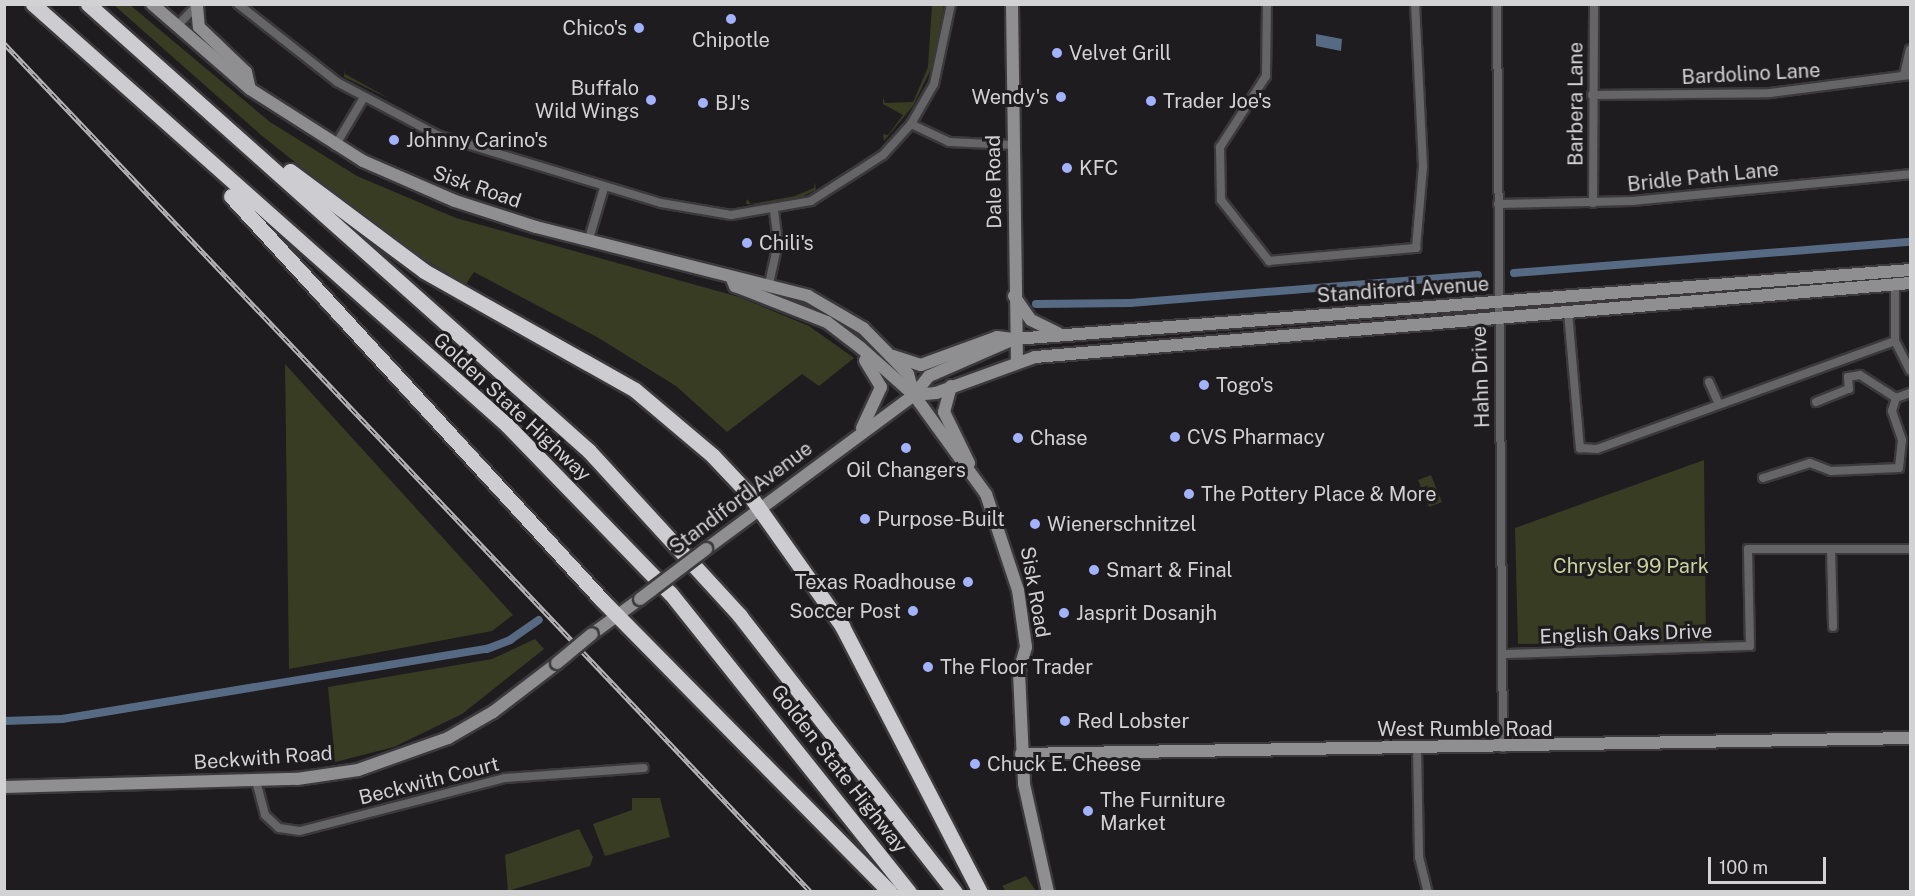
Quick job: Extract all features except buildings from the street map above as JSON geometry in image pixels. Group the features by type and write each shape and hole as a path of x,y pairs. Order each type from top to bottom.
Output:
{"highway":[{"name":"Golden State Highway","path":"33,4 69,40 548,467 671,594 909,891"},
{"name":"Golden State Highway","path":"88,4 124,39 588,451 740,616 955,891"},
{"path":"124,39 393,250 611,374 660,407 759,509 842,626 980,891"},
{"path":"69,40 124,100 291,256 617,616 890,891"}],"main road":[{"name":"Sisk Road","path":"152,4 250,89 335,146 454,201 588,242 732,279 769,284 827,304 863,328 888,353 908,374 914,395"},
{"name":"Dale Road","path":"1012,4 1014,339 1017,360"},
{"path":"198,5 200,28 241,66 250,89"},
{"name":"Standiford Avenue","path":"592,634 860,432 914,395 929,376 1014,339 1911,270"},
{"name":"Sisk Road","path":"732,279 735,286 789,304 836,329 914,395 970,467 1000,524 1018,590 1026,647 1018,672 1021,754 1031,831 1048,891"},
{"name":"Standiford Avenue","path":"914,395 951,386 1017,360 1495,316 1911,283"},
{"path":"1014,296 1031,320 1062,334"},
{"path":"789,304 844,343 879,377 880,398 860,432"},
{"path":"888,353 921,365 997,337 1014,339"},
{"path":"951,386 944,412 967,450 970,467"},
{"name":"Beckwith Road","path":"4,787 256,781 335,774 426,748 493,712 592,634"},
{"name":"West Rumble Road","path":"1021,754 1503,748 1911,738"}],"street":[{"path":"238,4 297,54 363,99 477,151 604,188 712,214 774,211 811,201 850,180 879,160 910,124 940,68 951,4"},
{"path":"1267,4 1266,76 1220,147 1221,200 1269,261 1416,248 1423,166 1415,4"},
{"name":"Hahn Drive","path":"1497,4 1498,204 1495,316 1504,654 1503,748"},
{"name":"Barbera Lane","path":"1593,203 1594,4"},
{"path":"177,26 198,5"},
{"path":"1907,75 1911,50"},
{"name":"Bardolino Lane","path":"1592,94 1770,93 1907,75"},
{"path":"335,146 363,99"},
{"path":"910,124 958,144 1013,145"},
{"name":"Bridle Path Lane","path":"1498,204 1593,203 1911,174"},
{"path":"588,242 604,188"},
{"path":"769,284 777,251 774,211"},
{"path":"1895,284 1895,340 1911,370"},
{"path":"1568,312 1580,448 1597,448 1895,340"},
{"path":"1816,402 1849,389 1848,377 1860,375 1896,398"},
{"path":"1709,382 1719,404"},
{"path":"1896,398 1911,393"},
{"path":"1763,478 1810,463 1831,471 1899,468 1902,440 1892,411 1896,398"},
{"name":"English Oaks Drive","path":"1504,654 1750,646 1748,549 1832,549"},
{"path":"1833,627 1832,549 1911,549"},
{"path":"1417,748 1419,857 1428,891"},
{"name":"Beckwith Court","path":"256,781 265,815 279,828 300,831 505,778 644,768"}],"green space":[{"path":"114,5 130,5 270,122 357,176 456,218 739,297 809,326 854,358 819,386 802,374 727,432 676,386 597,337 474,272 466,284 394,241 261,135"},
{"path":"932,5 944,5 932,67 913,106 884,141 883,134 888,135 903,115 883,104 883,97 885,103 913,102 928,67"},
{"path":"345,69 345,74 392,100 344,77"},
{"path":"815,182 816,190 801,197 766,205 746,204 747,199 751,204 795,196 814,188"},
{"path":"285,364 513,615 492,631 289,669"},
{"name":"Chrysler 99 Park","path":"1704,460 1706,641 1518,644 1515,528"},
{"path":"1431,475 1442,502 1429,507 1418,480"},
{"path":"535,639 544,649 462,714 394,747 335,762 328,687 492,659"},
{"path":"632,798 660,798 670,837 605,856 593,824 632,810"},
{"path":"579,829 593,857 590,866 508,891 505,855"},
{"path":"1026,876 1036,891 1006,891 1002,886"}],"water":[{"path":"1316,34 1342,39 1341,51 1316,46"}],"waterway":[{"path":"1514,273 1910,242"},
{"path":"1036,304 1130,303 1478,275"},
{"path":"4,721 62,719 487,649 510,640 539,620"}],"railway":[{"path":"4,43 811,892"}],"place":[{"name":"Chipotle","path":"731,19"},
{"name":"Chico's","path":"639,28"},
{"name":"Velvet Grill","path":"1057,53"},
{"name":"Wendy's","path":"1061,97"},
{"name":"Buffalo Wild Wings","path":"651,100"},
{"name":"Trader Joe's","path":"1151,101"},
{"name":"BJ's","path":"703,103"},
{"name":"Johnny Carino's","path":"394,140"},
{"name":"KFC","path":"1067,168"},
{"name":"Chili's","path":"747,243"},
{"name":"Togo's","path":"1204,385"},
{"name":"CVS Pharmacy","path":"1175,437"},
{"name":"Chase","path":"1018,438"},
{"name":"Oil Changers","path":"906,448"},
{"name":"The Pottery Place & More","path":"1189,494"},
{"name":"Purpose-Built","path":"865,519"},
{"name":"Wienerschnitzel","path":"1035,524"},
{"name":"Smart & Final","path":"1094,570"},
{"name":"Texas Roadhouse","path":"968,582"},
{"name":"Soccer Post","path":"913,611"},
{"name":"Jasprit Dosanjh","path":"1064,613"},
{"name":"The Floor Trader","path":"928,667"},
{"name":"Red Lobster","path":"1065,721"},
{"name":"Chuck E. Cheese","path":"975,764"},
{"name":"The Furniture Market","path":"1088,811"}]}
